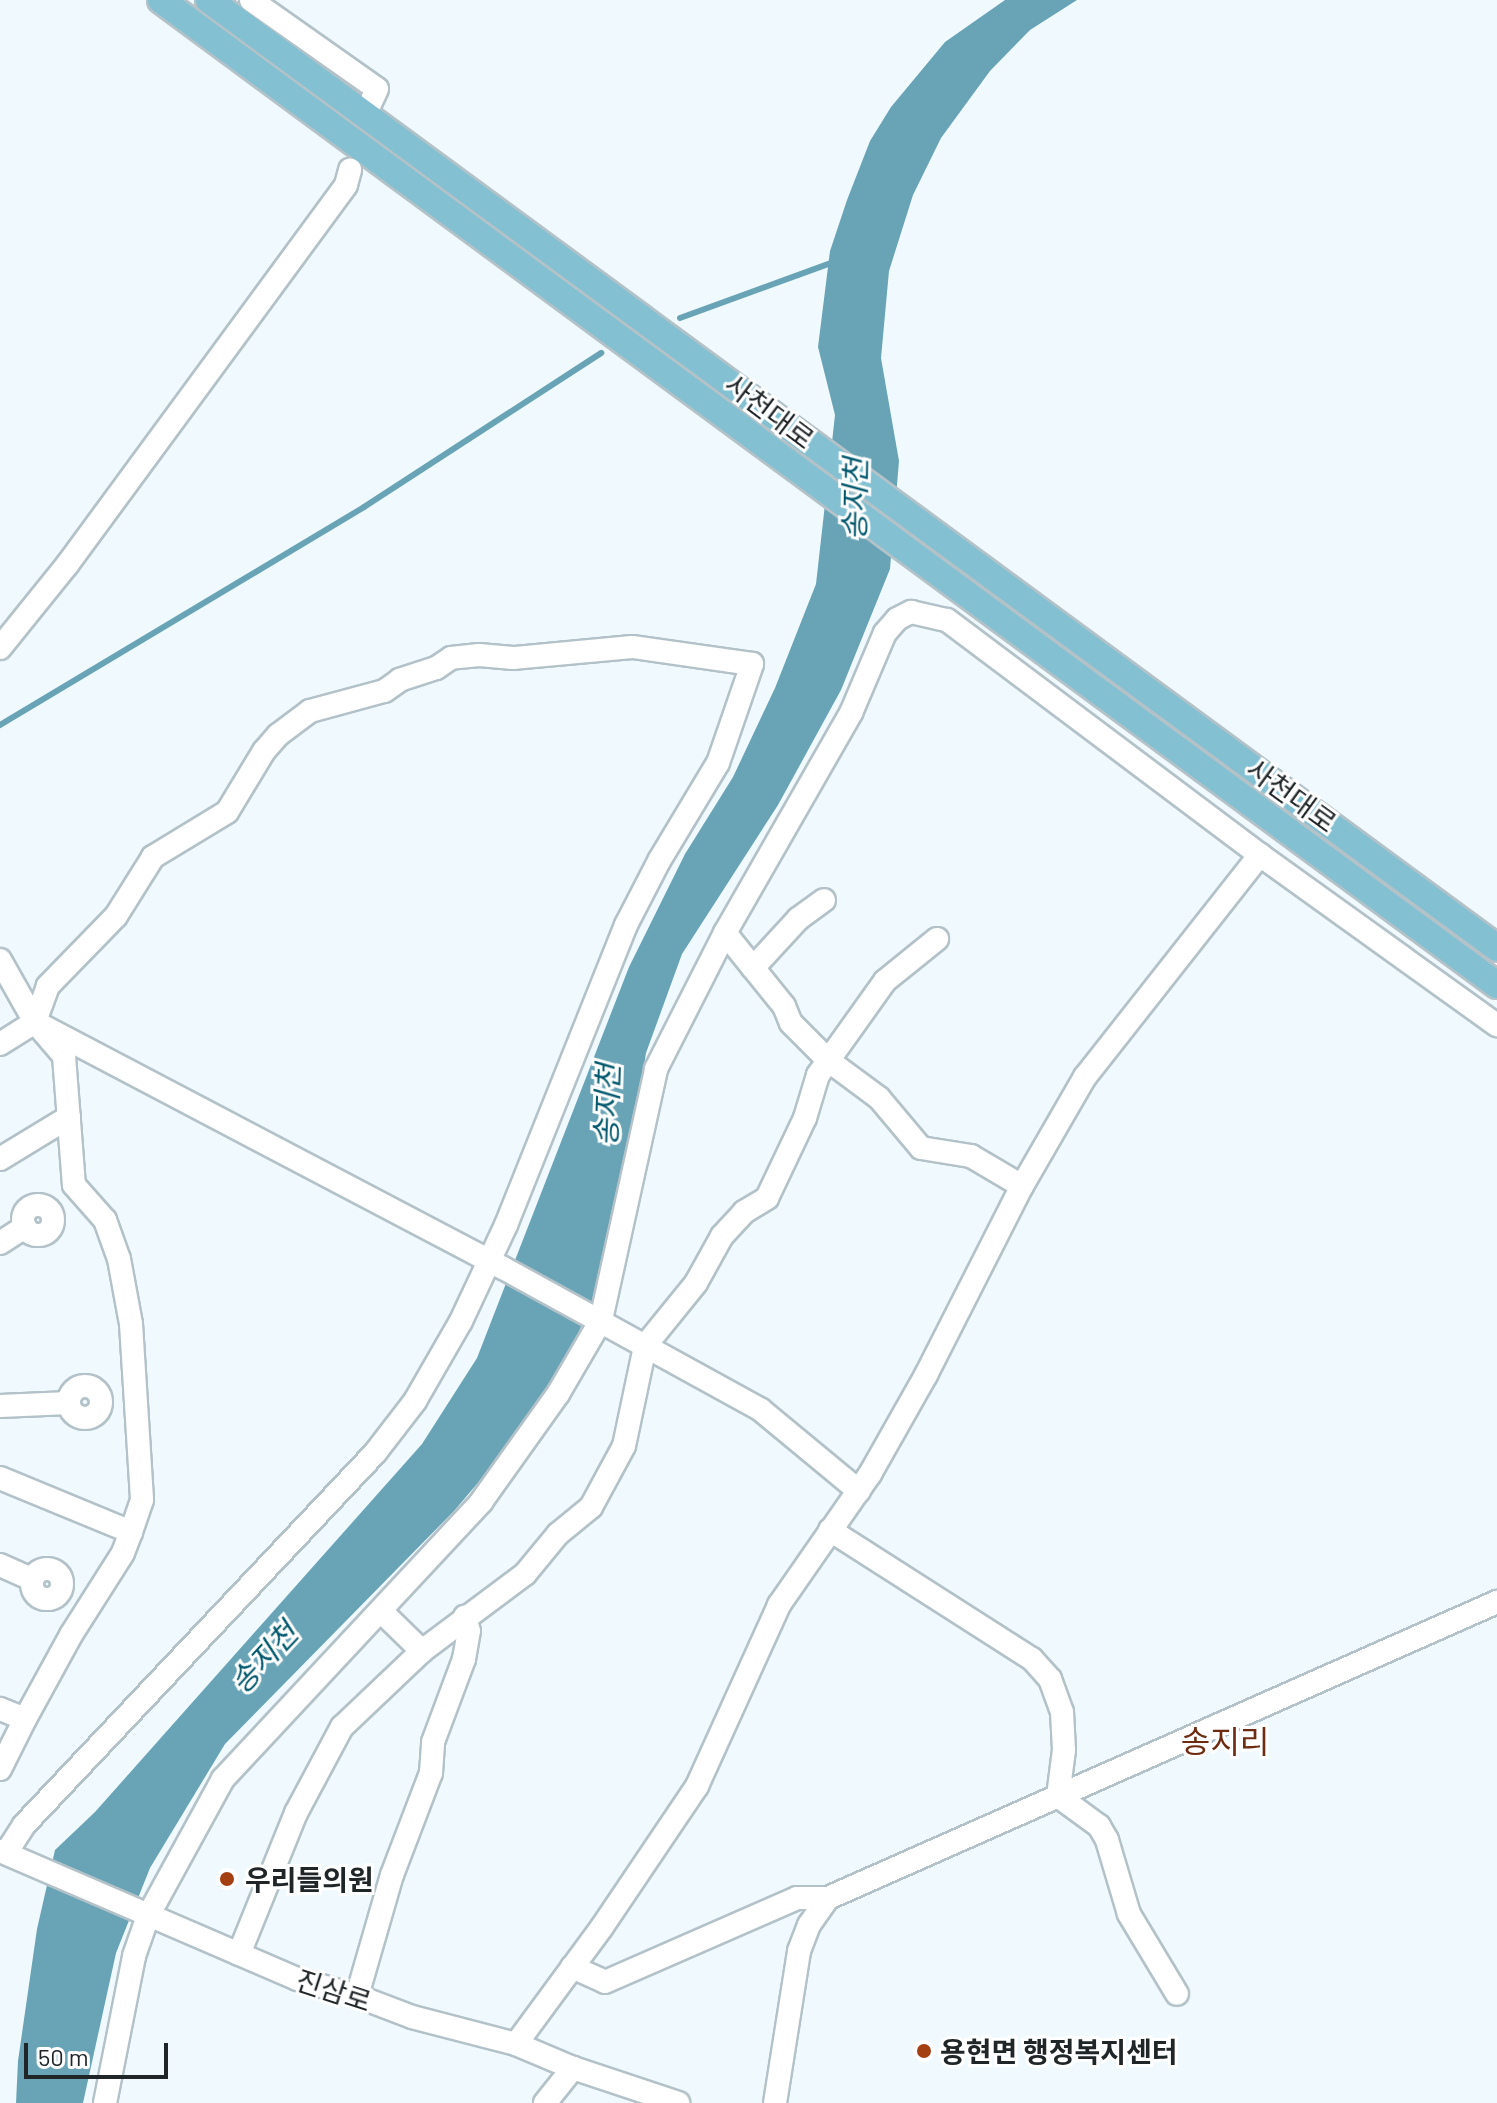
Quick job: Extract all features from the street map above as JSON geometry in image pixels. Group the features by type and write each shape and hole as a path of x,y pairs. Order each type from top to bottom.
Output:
{"main road":[{"name":"사천대로","path":"161,0 1497,985"},
{"name":"사천대로","path":"209,0 1497,948"}],"street":[{"path":"251,0 377,89 370,104"},
{"path":"0,648 67,565 337,198 346,185 350,170"},
{"path":"105,2103 145,1915 223,1779 382,1612 481,1502 521,1449 596,1318 656,1069 725,933 851,713 885,633 897,619 911,612 947,620 990,649 1260,855 1497,1025"},
{"path":"0,1044 35,1022 48,986 116,916 153,857 227,812 264,751 278,735 310,711 384,691 400,680 436,668 451,658 479,655 513,658 632,647 752,664 718,763 659,861 626,925 496,1264 434,1370 375,1453 24,1825 10,1856"},
{"path":"516,2044 697,1786 779,1605 859,1491 926,1375 1022,1186 1085,1077 1260,855"},
{"path":"753,968 798,919 824,900"},
{"path":"725,933 784,1006 791,1023 829,1061 879,1098 921,1148 971,1156 1022,1186"},
{"path":"239,1954 296,1813 328,1750 353,1714 422,1651 525,1574 558,1534 591,1507 604,1490 624,1446 645,1346 696,1283 722,1236 744,1212 767,1198 773,1189 805,1118 818,1075 885,981 937,939"},
{"path":"0,960 35,1022 64,1056 74,1185 105,1220 119,1259 131,1324 142,1500 123,1553 71,1635 0,1769"},
{"path":"35,1022 496,1264 761,1410 859,1491"},
{"path":"0,1159 69,1117"},
{"path":"0,1243 25,1227"},
{"path":"0,1406 69,1403"},
{"path":"0,1478 131,1532"},
{"path":"830,1530 1032,1659 1050,1679 1062,1712 1064,1750 1058,1796"},
{"path":"0,1565 32,1579"},
{"path":"572,1967 605,1982 797,1898 828,1898 1497,1602"},
{"path":"382,1612 422,1651"},
{"path":"357,1996 392,1875 431,1773 433,1742 464,1659 469,1631 465,1617"},
{"path":"0,1709 25,1719"},
{"path":"1058,1796 1084,1811 1099,1826 1107,1840 1129,1914 1177,1994"},
{"name":"진삼로","path":"10,1856 297,1979 357,1996 412,2017 516,2044 573,2068 678,2103"},
{"path":"775,2103 799,1951 809,1925 828,1898"},
{"path":"545,2103 573,2068"}],"water":[{"name":"송지천","path":"1005,0 1077,0 1030,30 990,71 941,138 913,195 889,271 881,358 899,461 890,569 841,690 778,805 682,954 646,1053 632,1142 600,1282 560,1376 537,1413 454,1511 225,1744 150,1868 116,1953 83,2103 16,2103 18,2061 37,1929 55,1850 95,1812 422,1444 477,1358 629,967 685,854 733,777 775,688 816,584 835,415 818,347 830,251 847,200 870,141 891,107 945,42"}],"waterway":[{"path":"680,318 834,262"},
{"path":"0,725 364,507 601,353"}],"place":[{"name":"우리들의원","path":"227,1879"},
{"name":"용현면 행정복지센터","path":"924,2051"}],"district":[{"name":"송지리","path":"1225,1740"}]}
